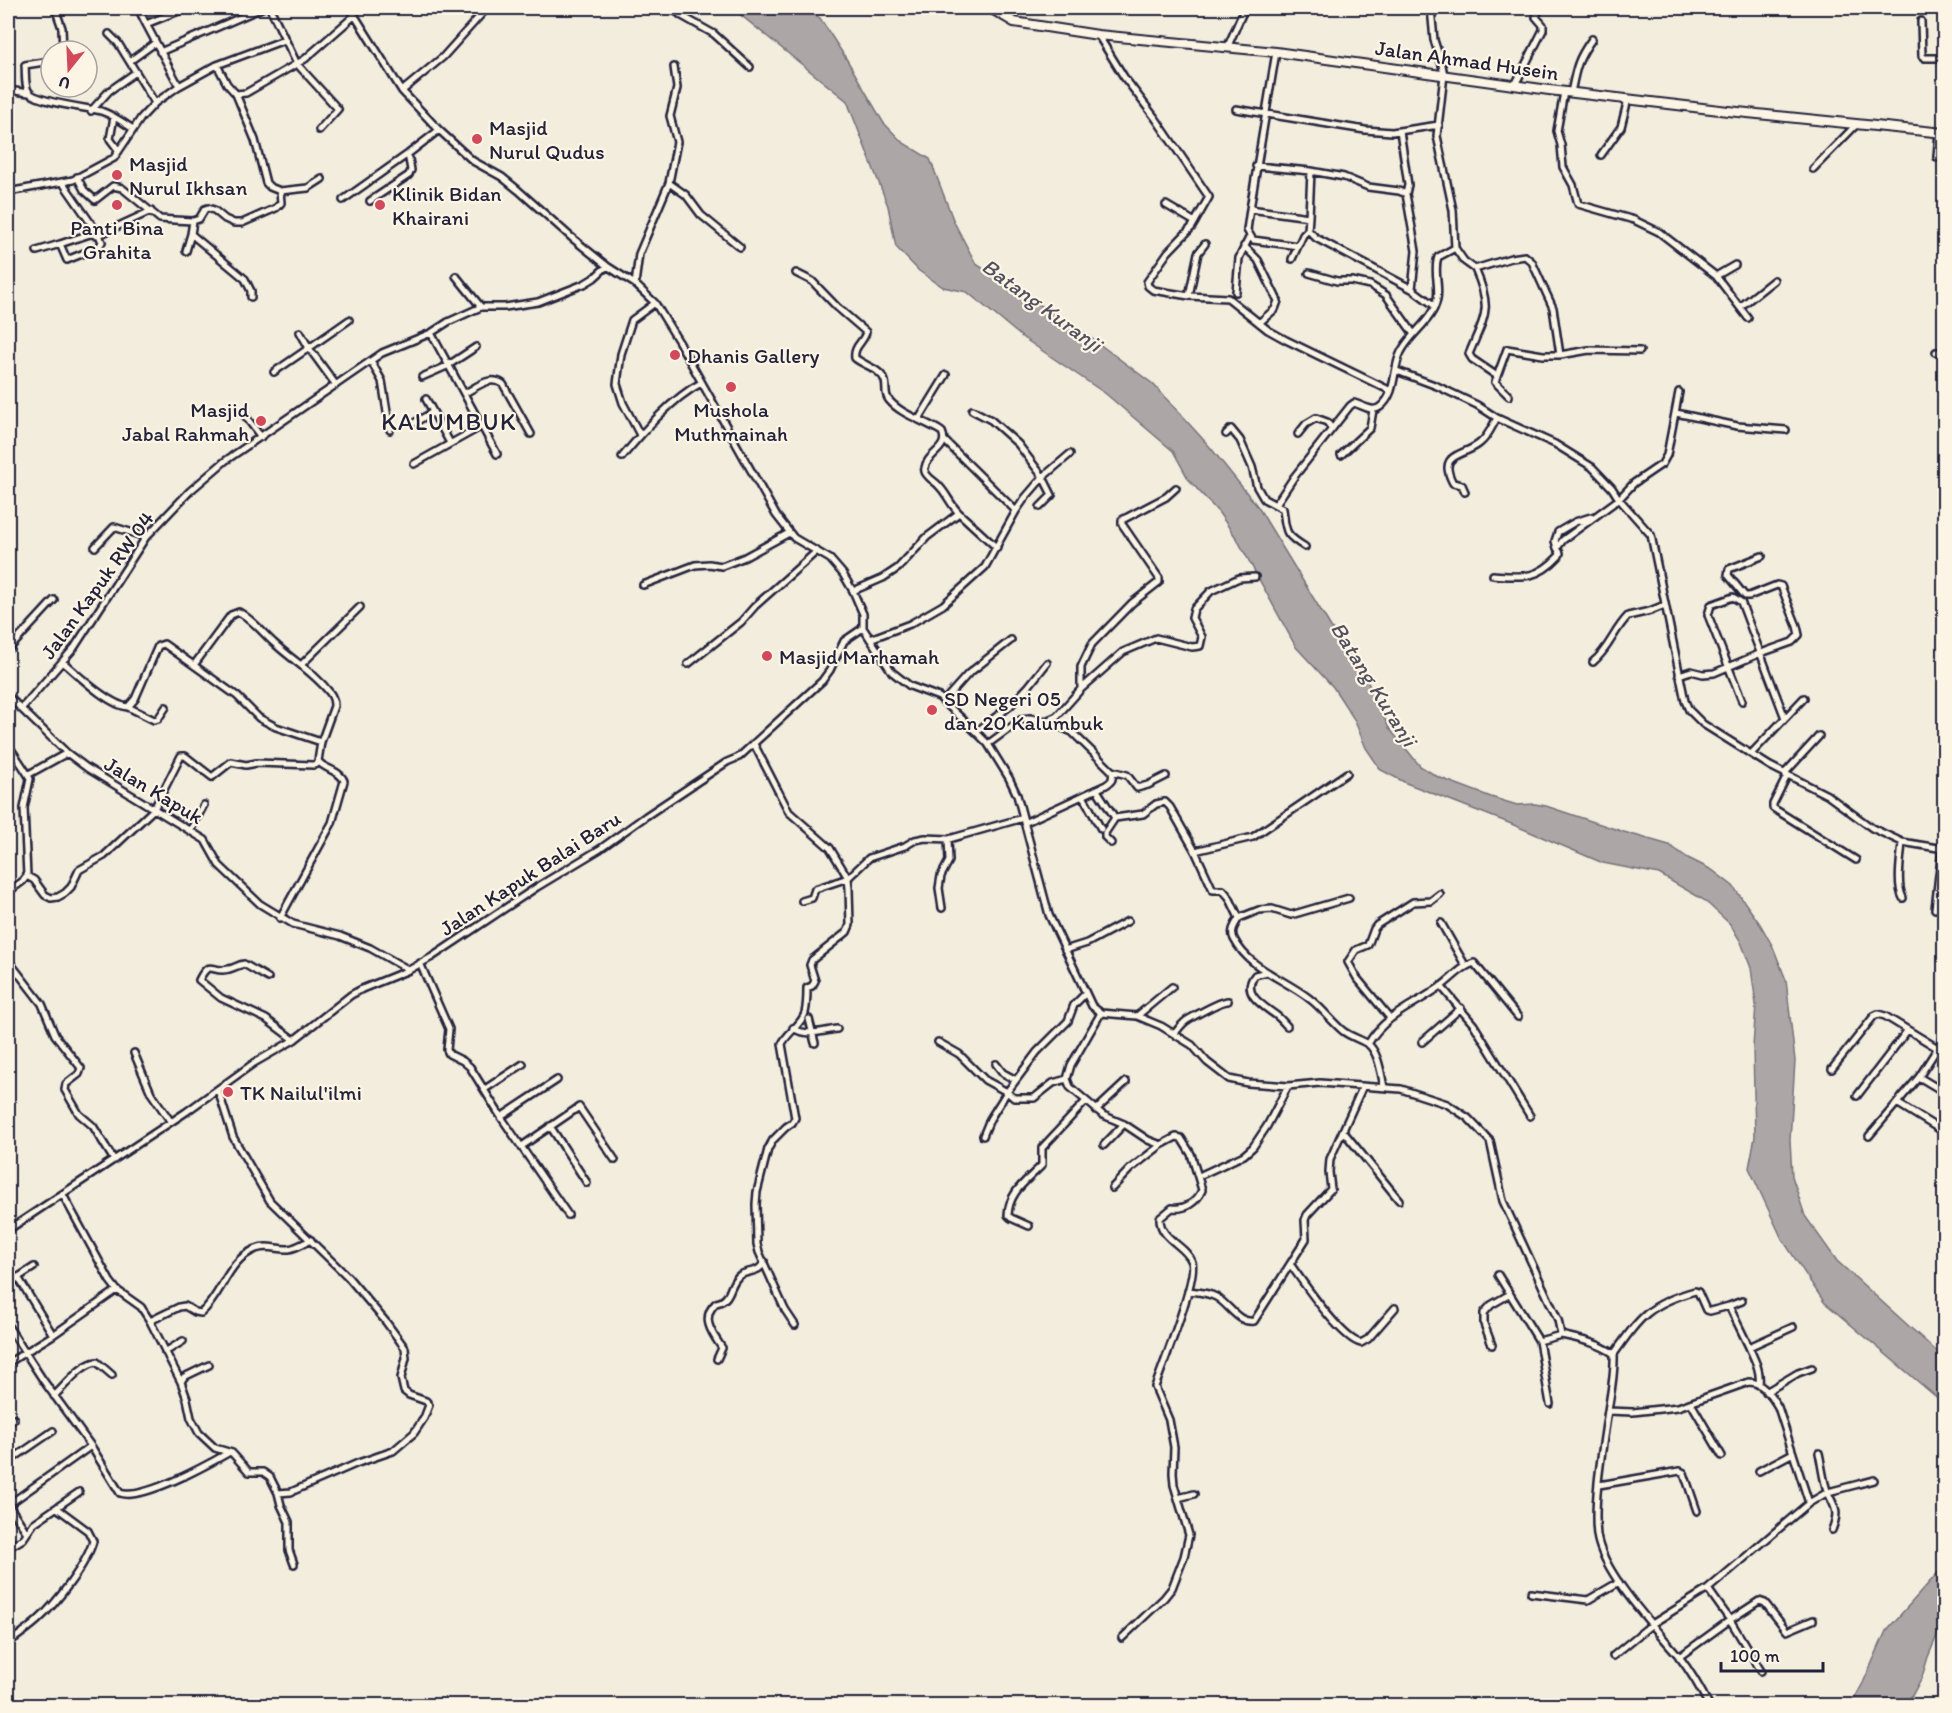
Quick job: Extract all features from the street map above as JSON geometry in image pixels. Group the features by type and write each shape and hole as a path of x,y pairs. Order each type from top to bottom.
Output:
{"main road":[{"name":"Jalan Ahmad Husein","path":"990,8 1014,22 1098,35 1276,52 1567,92 1942,133"}],"street":[{"path":"55,8 62,28 62,39"},
{"path":"143,8 141,14 179,86"},
{"path":"146,24 186,8"},
{"path":"160,51 262,8"},
{"path":"270,8 297,64 338,109 318,130"},
{"path":"350,8 402,91 439,130 473,161 502,177 571,237 607,266 635,284 655,303 776,514 789,533 801,543 830,559 843,574 863,614 863,627 892,672 910,686 939,697 988,744 1009,778 1024,820 1049,915 1092,1006 1101,1013 1137,1016 1175,1033 1192,1045 1207,1062 1229,1079 1288,1086 1320,1083 1384,1087 1418,1094 1447,1104 1468,1118 1490,1141 1503,1201 1558,1320 1561,1335"},
{"path":"402,91 443,57 487,8"},
{"path":"672,8 714,34 750,67"},
{"path":"1227,48 1243,8"},
{"path":"1431,8 1434,40 1444,75 1437,136 1453,210 1455,248 1464,261 1475,269 1485,298 1486,313 1469,354 1472,359 1497,376"},
{"path":"1515,85 1543,30 1543,25 1536,17 1540,8"},
{"path":"236,94 246,93 297,64 313,53 354,16"},
{"path":"1921,21 1922,56 1944,58"},
{"path":"109,34 118,43 155,103"},
{"path":"1098,35 1124,77 1209,195 1209,200 1195,222 1168,252 1147,284 1153,290 1189,296 1228,298 1259,323 1286,340 1391,391"},
{"path":"1592,39 1579,57 1557,130 1563,167 1573,185 1578,204 1634,220 1659,232 1716,276 1748,318"},
{"path":"8,192 63,183 114,158 133,129 155,103 179,86 217,65 284,40"},
{"path":"130,61 155,44"},
{"path":"1276,52 1247,230 1253,240 1298,246"},
{"path":"29,93 25,65 39,63"},
{"path":"217,65 227,84 236,94 255,140 266,183 280,191 308,188 322,179"},
{"path":"635,284 639,254 669,183 677,142 670,116 677,88 674,67"},
{"path":"91,111 109,91 136,72"},
{"path":"8,90 29,93 91,111 102,112 133,129"},
{"path":"1601,155 1621,127 1628,99"},
{"path":"1236,109 1365,130 1400,131 1439,125"},
{"path":"114,117 110,139 119,151"},
{"path":"1813,169 1857,124"},
{"path":"343,200 439,130"},
{"path":"1400,131 1408,185 1406,194 1416,251 1412,290"},
{"path":"1942,133 1937,157 1944,159"},
{"path":"370,201 409,175 411,170 408,154"},
{"path":"1256,166 1311,171 1344,177 1368,187 1406,194"},
{"path":"1292,259 1308,230 1311,171"},
{"path":"77,177 84,190 95,200 112,186 119,187 160,219 193,221 199,219 208,208 234,223 242,223 280,206 280,191"},
{"path":"60,244 69,261 99,248 102,242 63,183"},
{"path":"669,183 686,195 701,215 740,247"},
{"path":"74,198 84,190"},
{"path":"1166,205 1195,222"},
{"path":"1250,209 1309,218"},
{"path":"37,251 90,234 99,235 151,211"},
{"path":"186,251 193,221"},
{"path":"1308,230 1330,247 1412,290 1435,306"},
{"path":"191,234 244,279 251,291 251,297"},
{"path":"1236,292 1239,258 1250,236"},
{"path":"1189,296 1198,254 1205,244"},
{"path":"1244,246 1258,260 1278,301 1275,309 1259,323"},
{"path":"1276,504 1294,477 1354,403 1373,410 1382,406 1391,391 1400,353 1413,333 1426,322 1435,306 1438,296 1436,263 1438,257 1455,248"},
{"path":"1475,269 1525,256 1532,262 1553,308 1560,355"},
{"path":"1716,276 1735,265"},
{"name":"Jalan Kapuk RW 04","path":"21,709 74,648 146,537 225,461 382,353 430,333 463,314 481,307 505,307 538,302 584,284 607,266"},
{"path":"796,273 812,281 866,332 855,350 855,358 880,374 886,384 885,393 888,399 902,410 942,432 944,440 1016,511"},
{"path":"1309,273 1337,281 1352,281 1370,285 1386,295 1413,333"},
{"path":"456,276 481,307"},
{"path":"1740,307 1774,280"},
{"path":"640,435 623,403 617,384 621,354 632,320 655,303"},
{"path":"274,372 349,320"},
{"path":"300,332 336,385"},
{"path":"430,333 497,454"},
{"path":"422,377 447,366 476,347"},
{"path":"1509,396 1495,384 1507,349 1543,355 1560,355 1589,350 1640,351"},
{"path":"1936,352 1944,352"},
{"path":"370,361 382,381 390,430"},
{"path":"1397,371 1437,386 1477,405 1497,418 1555,444 1592,467 1651,535 1685,701 1697,719 1751,754 1827,795 1872,828 1902,842 1943,852 1935,909"},
{"path":"919,419 946,375"},
{"path":"465,393 491,379 496,379 502,384 531,434"},
{"path":"622,457 640,435 681,396 701,384"},
{"path":"1557,548 1563,540 1619,499 1634,483 1657,468 1665,459 1679,393"},
{"path":"426,399 450,443"},
{"path":"972,410 991,420 1018,444 1043,477 1052,495 1040,507"},
{"path":"1341,455 1370,428 1373,410"},
{"path":"414,423 433,412"},
{"path":"243,413 261,436"},
{"path":"1676,413 1737,426 1786,430"},
{"path":"1298,434 1306,424 1316,418 1327,422 1332,429"},
{"path":"1465,492 1462,485 1450,480 1449,462 1453,456 1474,448 1482,442 1497,418"},
{"path":"414,464 482,426"},
{"path":"1226,434 1231,429 1240,440 1252,467 1257,487 1264,499 1283,509 1286,532 1305,547"},
{"path":"944,440 941,447 927,462 926,473 939,486 958,513 997,548"},
{"path":"870,639 910,624 943,605 985,567 1024,498 1043,477 1070,454"},
{"path":"1081,689 1080,667 1092,644 1132,603 1159,582 1159,578 1122,524 1122,520 1166,497 1176,488"},
{"path":"853,591 883,578 898,568 927,537 958,513"},
{"path":"1493,575 1529,577 1533,575 1560,553 1555,541 1558,532 1585,518 1593,517"},
{"path":"95,547 114,527 146,537"},
{"path":"643,585 695,565 722,566 745,557 789,533"},
{"path":"688,664 741,622 755,606 817,551"},
{"path":"1679,675 1691,671 1703,674 1714,673 1761,652 1792,642 1798,635 1799,632 1781,586 1777,585 1744,596 1728,574 1729,569 1762,556"},
{"path":"1046,721 1056,716 1081,689 1123,652 1156,638 1192,647 1200,646 1202,637 1192,618 1194,609 1211,591 1239,578 1255,577"},
{"path":"1742,700 1708,615 1709,608 1733,597 1741,602 1785,718"},
{"path":"8,650 54,600"},
{"path":"1593,662 1603,654 1628,616 1665,605"},
{"path":"301,665 360,607"},
{"path":"27,876 34,880 45,895 51,898 58,897 71,887 79,870 104,856 154,809 178,760 183,756 212,777 231,762 246,765 257,763 317,764 334,700 331,694 301,665 250,619 239,612 231,615 194,665"},
{"name":"Jalan Kapuk Balai Baru","path":"8,1230 186,1112 254,1063 294,1040 351,994 409,970 600,849 727,762 739,757 822,681 844,641 863,627"},
{"path":"943,702 968,674 1011,640"},
{"path":"128,707 135,699 158,646 164,644 237,696 259,718 276,727 321,742"},
{"path":"63,662 88,685 117,704 154,720 158,719 166,707"},
{"path":"976,732 1010,706 1047,663"},
{"name":"Jalan Kapuk","path":"8,696 87,768 205,840 219,865 228,875 260,904 280,918 293,924 340,936 370,948 409,970"},
{"path":"1751,754 1804,698"},
{"path":"988,744 1022,719 1030,717 1072,732 1112,771 1127,775 1137,788 1166,776"},
{"path":"1819,736 1785,773 1786,778 1773,808 1856,860"},
{"path":"754,744 789,812 830,849 848,878 849,889 850,925 847,932 812,960 810,965 814,984 807,988 805,1013 783,1041 781,1049 795,1118 773,1140 757,1192 757,1244 785,1310 795,1325"},
{"path":"8,745 29,774 30,779 24,808 27,876 8,892"},
{"path":"29,774 68,753"},
{"path":"280,918 332,823 344,781 341,775 322,765 318,760"},
{"path":"802,901 812,898 815,889 848,878 869,858 905,846 915,840 948,839 1024,820 1097,790 1111,782 1112,771"},
{"path":"1195,851 1253,837 1347,773"},
{"path":"1097,790 1115,818"},
{"path":"1083,796 1101,829"},
{"path":"1111,843 1105,837 1105,833 1115,818 1143,814 1156,804 1165,802 1195,851 1213,890 1223,890 1239,918"},
{"path":"190,831 204,805"},
{"path":"942,908 939,888 941,876 949,861 948,839"},
{"path":"1902,842 1900,882 1902,898"},
{"path":"1390,1018 1357,978 1348,962 1356,950 1368,945 1377,925 1413,902 1431,902 1440,894"},
{"path":"1349,898 1291,915 1272,909 1259,910 1239,918 1232,930 1232,937 1247,956 1267,972 1303,994 1343,1031 1368,1044 1377,1059 1384,1087"},
{"path":"1065,950 1087,943 1128,921"},
{"path":"1441,923 1465,965"},
{"path":"8,960 42,1004 55,1035 81,1068 79,1074 66,1084 65,1090 79,1113 93,1126 114,1160"},
{"path":"420,963 449,1029 447,1050 449,1054 470,1067 568,1215"},
{"path":"1368,1044 1379,1027 1390,1018 1441,986 1465,965 1474,963 1518,1017"},
{"path":"268,978 243,964 228,970 208,968 199,980 221,998 266,1019 294,1040"},
{"path":"1267,972 1255,975 1249,985 1250,991 1257,1001 1287,1026"},
{"path":"1441,986 1461,1008 1530,1116"},
{"path":"1137,1016 1173,987"},
{"path":"982,1136 1007,1092 1037,1052 1068,1021 1074,1005 1085,994"},
{"path":"1175,1033 1188,1019 1209,1010 1221,1001 1228,1001"},
{"path":"1422,1042 1461,1008"},
{"path":"1101,1013 1071,1065 1067,1079 1070,1087 1103,1115 1161,1145"},
{"path":"1832,1069 1876,1015 1883,1015 1944,1052"},
{"path":"809,1019 816,1043"},
{"path":"793,1028 799,1032 812,1033 837,1029"},
{"path":"1857,1096 1907,1031"},
{"path":"1869,1136 1919,1077 1944,1038"},
{"path":"938,1042 959,1054 985,1080 1014,1098 1034,1098 1053,1083 1067,1079"},
{"path":"134,1053 151,1093 171,1122"},
{"path":"485,1089 523,1064"},
{"path":"996,1064 1003,1073 1016,1080"},
{"path":"1919,1077 1944,1092"},
{"path":"501,1117 557,1080"},
{"path":"1096,1110 1126,1082"},
{"path":"1198,1176 1244,1155 1252,1147 1267,1126 1288,1086"},
{"path":"1188,1292 1210,1293 1219,1298 1241,1319 1248,1322 1254,1321 1306,1239 1307,1215 1331,1189 1330,1159 1363,1086"},
{"path":"218,1090 233,1137 270,1201 367,1298 405,1348 401,1378 404,1391 426,1401 429,1405 414,1433 393,1450 358,1462 291,1492 278,1493"},
{"path":"1029,1226 1008,1215 1012,1198 1023,1181 1042,1165 1042,1148 1086,1101"},
{"path":"1897,1103 1944,1132"},
{"path":"522,1146 579,1107 615,1160"},
{"path":"1104,1145 1124,1125"},
{"path":"550,1126 588,1183"},
{"path":"1343,1131 1399,1200"},
{"path":"1112,1188 1130,1169 1161,1145 1176,1137 1181,1138 1187,1147 1202,1190 1197,1199 1185,1207 1168,1210 1160,1218 1162,1228 1193,1263 1188,1292 1155,1387 1169,1420 1174,1447 1173,1473 1189,1535 1184,1557 1172,1588 1122,1638"},
{"path":"63,1195 110,1281 117,1290 141,1307 150,1322 181,1382 188,1399 191,1418 199,1433 214,1448 235,1456 249,1472 266,1473 278,1493 280,1505 289,1522 289,1550 294,1564"},
{"path":"150,1322 185,1306 201,1313 244,1255 269,1246 288,1249 311,1240"},
{"path":"717,1359 722,1348 709,1327 707,1319 709,1313 716,1304 728,1297 741,1275 758,1270 764,1261"},
{"path":"1290,1264 1328,1315 1350,1338 1358,1343 1364,1343 1395,1308"},
{"path":"8,1284 34,1267"},
{"path":"1498,1275 1539,1341 1550,1404"},
{"path":"18,1277 53,1335"},
{"path":"8,1363 117,1290"},
{"path":"1709,1706 1700,1687 1679,1656 1619,1581 1605,1558 1597,1535 1596,1512 1615,1371 1614,1354 1637,1321 1670,1298 1695,1291 1706,1310 1710,1311 1742,1301"},
{"path":"1492,1346 1484,1313 1491,1305 1510,1294"},
{"path":"1729,1306 1757,1365 1759,1384"},
{"path":"8,1326 91,1446 120,1493 137,1492 188,1475 229,1452"},
{"path":"1749,1347 1793,1327"},
{"path":"1539,1341 1561,1335 1592,1344 1614,1354"},
{"path":"165,1352 183,1341"},
{"path":"54,1395 82,1368 93,1362 97,1362 112,1375"},
{"path":"181,1382 184,1377 209,1365"},
{"path":"1766,1392 1798,1373 1812,1368"},
{"path":"1608,1412 1678,1407 1749,1382 1759,1384 1778,1407 1809,1503"},
{"path":"1691,1403 1722,1456"},
{"path":"8,1424 14,1419"},
{"path":"8,1462 53,1431"},
{"path":"27,1533 8,1505 91,1446"},
{"path":"1759,1471 1793,1453"},
{"path":"1819,1453 1828,1492 1836,1510 1832,1530"},
{"path":"1599,1485 1680,1471 1684,1473 1697,1511"},
{"path":"1613,1656 1652,1624 1708,1589 1809,1503 1828,1492 1874,1480"},
{"path":"8,1548 23,1539 34,1522 80,1492"},
{"path":"1178,1498 1194,1494"},
{"path":"8,1643 40,1619 84,1564 91,1550 93,1541 88,1531 57,1508"},
{"path":"1531,1593 1588,1600 1619,1581"},
{"path":"1708,1589 1761,1671"},
{"path":"1679,1656 1759,1601 1765,1603 1787,1631 1813,1620"}],"shaded area":[{"path":"732,8 804,8 820,18 883,122 902,142 930,159 954,222 976,264 1083,332 1153,384 1210,447 1258,507 1331,627 1365,676 1389,728 1420,766 1438,777 1491,797 1517,805 1546,806 1669,845 1712,870 1733,886 1773,947 1786,980 1795,1061 1790,1140 1792,1176 1805,1216 1837,1261 1944,1358 1944,1406 1941,1401 1824,1302 1782,1239 1749,1168 1755,1137 1753,1047 1756,1004 1751,968 1741,942 1730,924 1704,900 1659,874 1603,863 1406,783 1381,770 1366,748 1354,719 1333,687 1296,647 1237,539 1219,513 1189,480 1173,451 1106,394 1022,337 967,292 943,287 919,271 896,247 888,206 847,101"},
{"path":"1944,1566 1944,1619 1922,1677 1913,1694 1904,1705 1851,1705 1886,1631"}],"place":[{"name":"Masjid Nurul Qudus","path":"477,139"},
{"name":"Masjid Nurul Ikhsan","path":"117,175"},
{"name":"Panti Bina Grahita","path":"117,205"},
{"name":"Klinik Bidan Khairani","path":"380,205"},
{"name":"Dhanis Gallery","path":"675,355"},
{"name":"Mushola Muthmainah","path":"731,387"},
{"name":"Masjid Jabal Rahmah","path":"261,421"},
{"name":"Masjid Marhamah","path":"767,656"},
{"name":"SD Negeri 05 dan 20 Kalumbuk","path":"932,710"},
{"name":"TK Nailul'ilmi","path":"228,1092"}],"district":[{"name":"KALUMBUK","path":"449,421"}],"water label":[{"name":"Batang Kuranji","path":"1042,305"},
{"name":"Batang Kuranji","path":"1374,684"}]}
